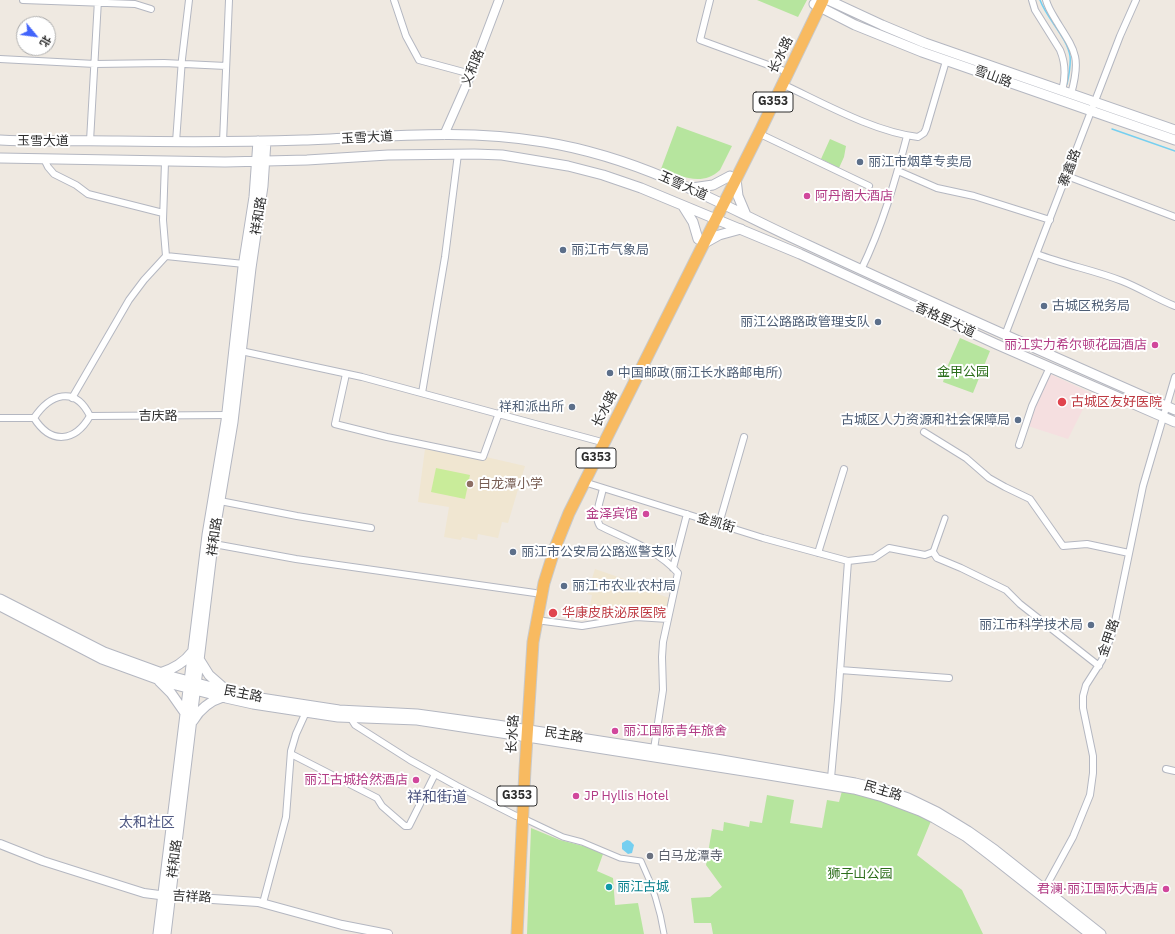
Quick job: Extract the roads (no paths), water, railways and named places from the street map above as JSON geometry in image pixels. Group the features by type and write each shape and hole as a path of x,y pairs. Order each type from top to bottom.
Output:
{"highway":[{"name":"长水路","path":"524,733 536,620 544,584 555,548 569,513 712,217 733,177 782,70 820,2"},
{"name":"长水路","path":"733,177 758,133 820,2"},
{"name":"长水路","path":"517,934 527,642 535,593 543,564 556,528 598,441 700,242"},
{"name":"长水路","path":"510,934 520,817"}],"main road":[{"name":"雪山路","path":"820,2 859,15 904,35 1175,130"},
{"name":"雪山路","path":"820,2 878,34 946,61 1175,140"},
{"name":"玉雪大道","path":"0,140 223,142 388,136 503,136 572,147 628,163 690,188 720,203"},
{"name":"祥和路","path":"166,934 167,896 185,713 199,659 220,501 233,422 251,268 262,192 262,141"},
{"name":"玉雪大道","path":"0,158 165,162 261,161 388,155 502,155 575,167 622,181 712,217"},
{"name":"祥和路","path":"158,934 167,896 191,724 192,652 207,535 226,415 244,264 261,161"},
{"path":"690,188 713,185 733,177 738,196 746,215"},
{"name":"香格里大道","path":"720,203 861,270 1175,410"},
{"path":"682,204 693,222 700,242 741,229"},
{"name":"香格里大道","path":"712,217 800,254 996,344 1175,422"},
{"name":"民主路","path":"0,599 104,652 158,676"},
{"name":"民主路","path":"0,606 102,659 192,686 306,712 350,717 417,720 654,749 831,778 885,790 912,800 937,812 982,840 1101,934"},
{"path":"185,713 158,676 178,666 192,652"},
{"path":"191,724 202,709 225,694 209,675 199,659"},
{"name":"民主路","path":"225,694 339,710 418,714 854,789 894,800 934,818 965,836 1090,934"}],"street":[{"path":"23,0 89,3 98,1 135,4 151,9"},
{"path":"176,142 181,64 189,0"},
{"path":"223,142 229,0"},
{"path":"394,0 406,36 420,60 471,74"},
{"name":"义和路","path":"444,136 471,74 499,0"},
{"path":"710,0 700,40 782,70"},
{"path":"1032,0 1035,10 1060,50 1062,56 1065,74 1062,91"},
{"path":"1046,0 1050,10 1074,52 1076,74 1071,94"},
{"name":"寨鑫路","path":"1006,335 1120,36 1136,0"},
{"path":"90,141 98,1"},
{"path":"0,59 95,64 164,63 226,66"},
{"path":"782,84 859,120 907,136 918,137 925,131 946,61"},
{"path":"758,133 868,186"},
{"path":"861,270 871,251 889,202 907,136"},
{"path":"422,393 445,257 458,154"},
{"path":"44,159 54,174 76,185 88,194 163,214"},
{"path":"72,398 129,300 144,280 166,256 163,214 165,162"},
{"path":"898,171 937,188 974,196 1050,220"},
{"path":"1067,176 1175,217"},
{"path":"1037,254 1053,261 1095,271 1123,281 1175,306"},
{"path":"166,256 244,264"},
{"path":"241,351 346,374 422,393 598,441"},
{"path":"1019,445 1032,406 1050,368"},
{"path":"346,374 335,424 483,458 499,413"},
{"name":"金甲路","path":"1044,890 1075,833 1090,796 1093,773 1093,756 1083,702 1086,685 1099,666 1108,647 1116,619 1143,486 1175,377"},
{"path":"62,396 72,398 84,406 90,416 79,430 63,438 44,431 34,418 42,408 53,399 62,396"},
{"name":"吉庆路","path":"90,416 226,415"},
{"path":"0,418 34,418"},
{"path":"924,432 966,458 989,478 1030,499 1063,546 1087,544 1129,553"},
{"path":"719,524 744,437"},
{"path":"818,553 844,469"},
{"name":"金凯街","path":"584,482 848,562"},
{"path":"603,488 597,515 597,521 600,526 652,552 674,568 678,573 662,649 663,690 654,749"},
{"path":"220,501 297,516 371,528"},
{"path":"674,568 686,514"},
{"path":"933,552 945,518"},
{"path":"214,544 304,560 535,593"},
{"path":"831,778 848,562 874,558 889,548 925,555 933,552"},
{"path":"933,552 937,558 1006,590 1020,604 1099,666"},
{"path":"536,620 582,626 636,617 668,618"},
{"path":"840,670 949,678"},
{"path":"263,903 286,817 291,754 296,734 306,712"},
{"path":"350,717 355,725 435,774 520,817 563,837 582,842 620,858 641,861 650,880 664,934"},
{"path":"291,754 377,798 382,806 404,826 409,826 435,774"},
{"path":"1166,769 1175,771"},
{"name":"吉祥路","path":"0,844 43,861 144,893 167,896 248,900 342,925 388,934"}],"water":[{"path":"627,840 634,845 632,853 628,854 622,849 622,843"}],"waterway":[{"path":"1040,0 1068,49 1070,63 1067,84"},
{"path":"1112,129 1175,151"}],"place":[{"name":"丽江市烟草专卖局","path":"860,162"},
{"name":"阿丹阁大酒店","path":"807,196"},
{"name":"丽江市气象局","path":"563,250"},
{"name":"古城区税务局","path":"1044,306"},
{"name":"丽江公路路政管理支队","path":"878,322"},
{"name":"丽江实力希尔顿花园酒店","path":"1155,345"},
{"name":"中国邮政(丽江长水路邮电所)","path":"610,373"},
{"name":"古城区友好医院","path":"1062,402"},
{"name":"祥和派出所","path":"572,407"},
{"name":"古城区人力资源和社会保障局","path":"1018,420"},
{"name":"白龙潭小学","path":"470,484"},
{"name":"金泽宾馆","path":"646,514"},
{"name":"丽江市公安局公路巡警支队","path":"513,552"},
{"name":"丽江市农业农村局","path":"564,586"},
{"name":"华康皮肤泌尿医院","path":"553,613"},
{"name":"丽江市科学技术局","path":"1091,625"},
{"name":"丽江国际青年旅舍","path":"615,731"},
{"name":"丽江古城拾然酒店","path":"416,780"},
{"name":"JP Hyllis Hotel","path":"576,796"},
{"name":"白马龙潭寺","path":"650,856"},
{"name":"丽江古城","path":"609,887"},
{"name":"君澜·丽江国际大酒店","path":"1166,889"}],"district":[{"name":"祥和街道","path":"437,798"},
{"name":"太和社区","path":"147,823"}],"park label":[{"name":"金甲公园","path":"963,372"},
{"name":"狮子山公园","path":"860,874"}]}
